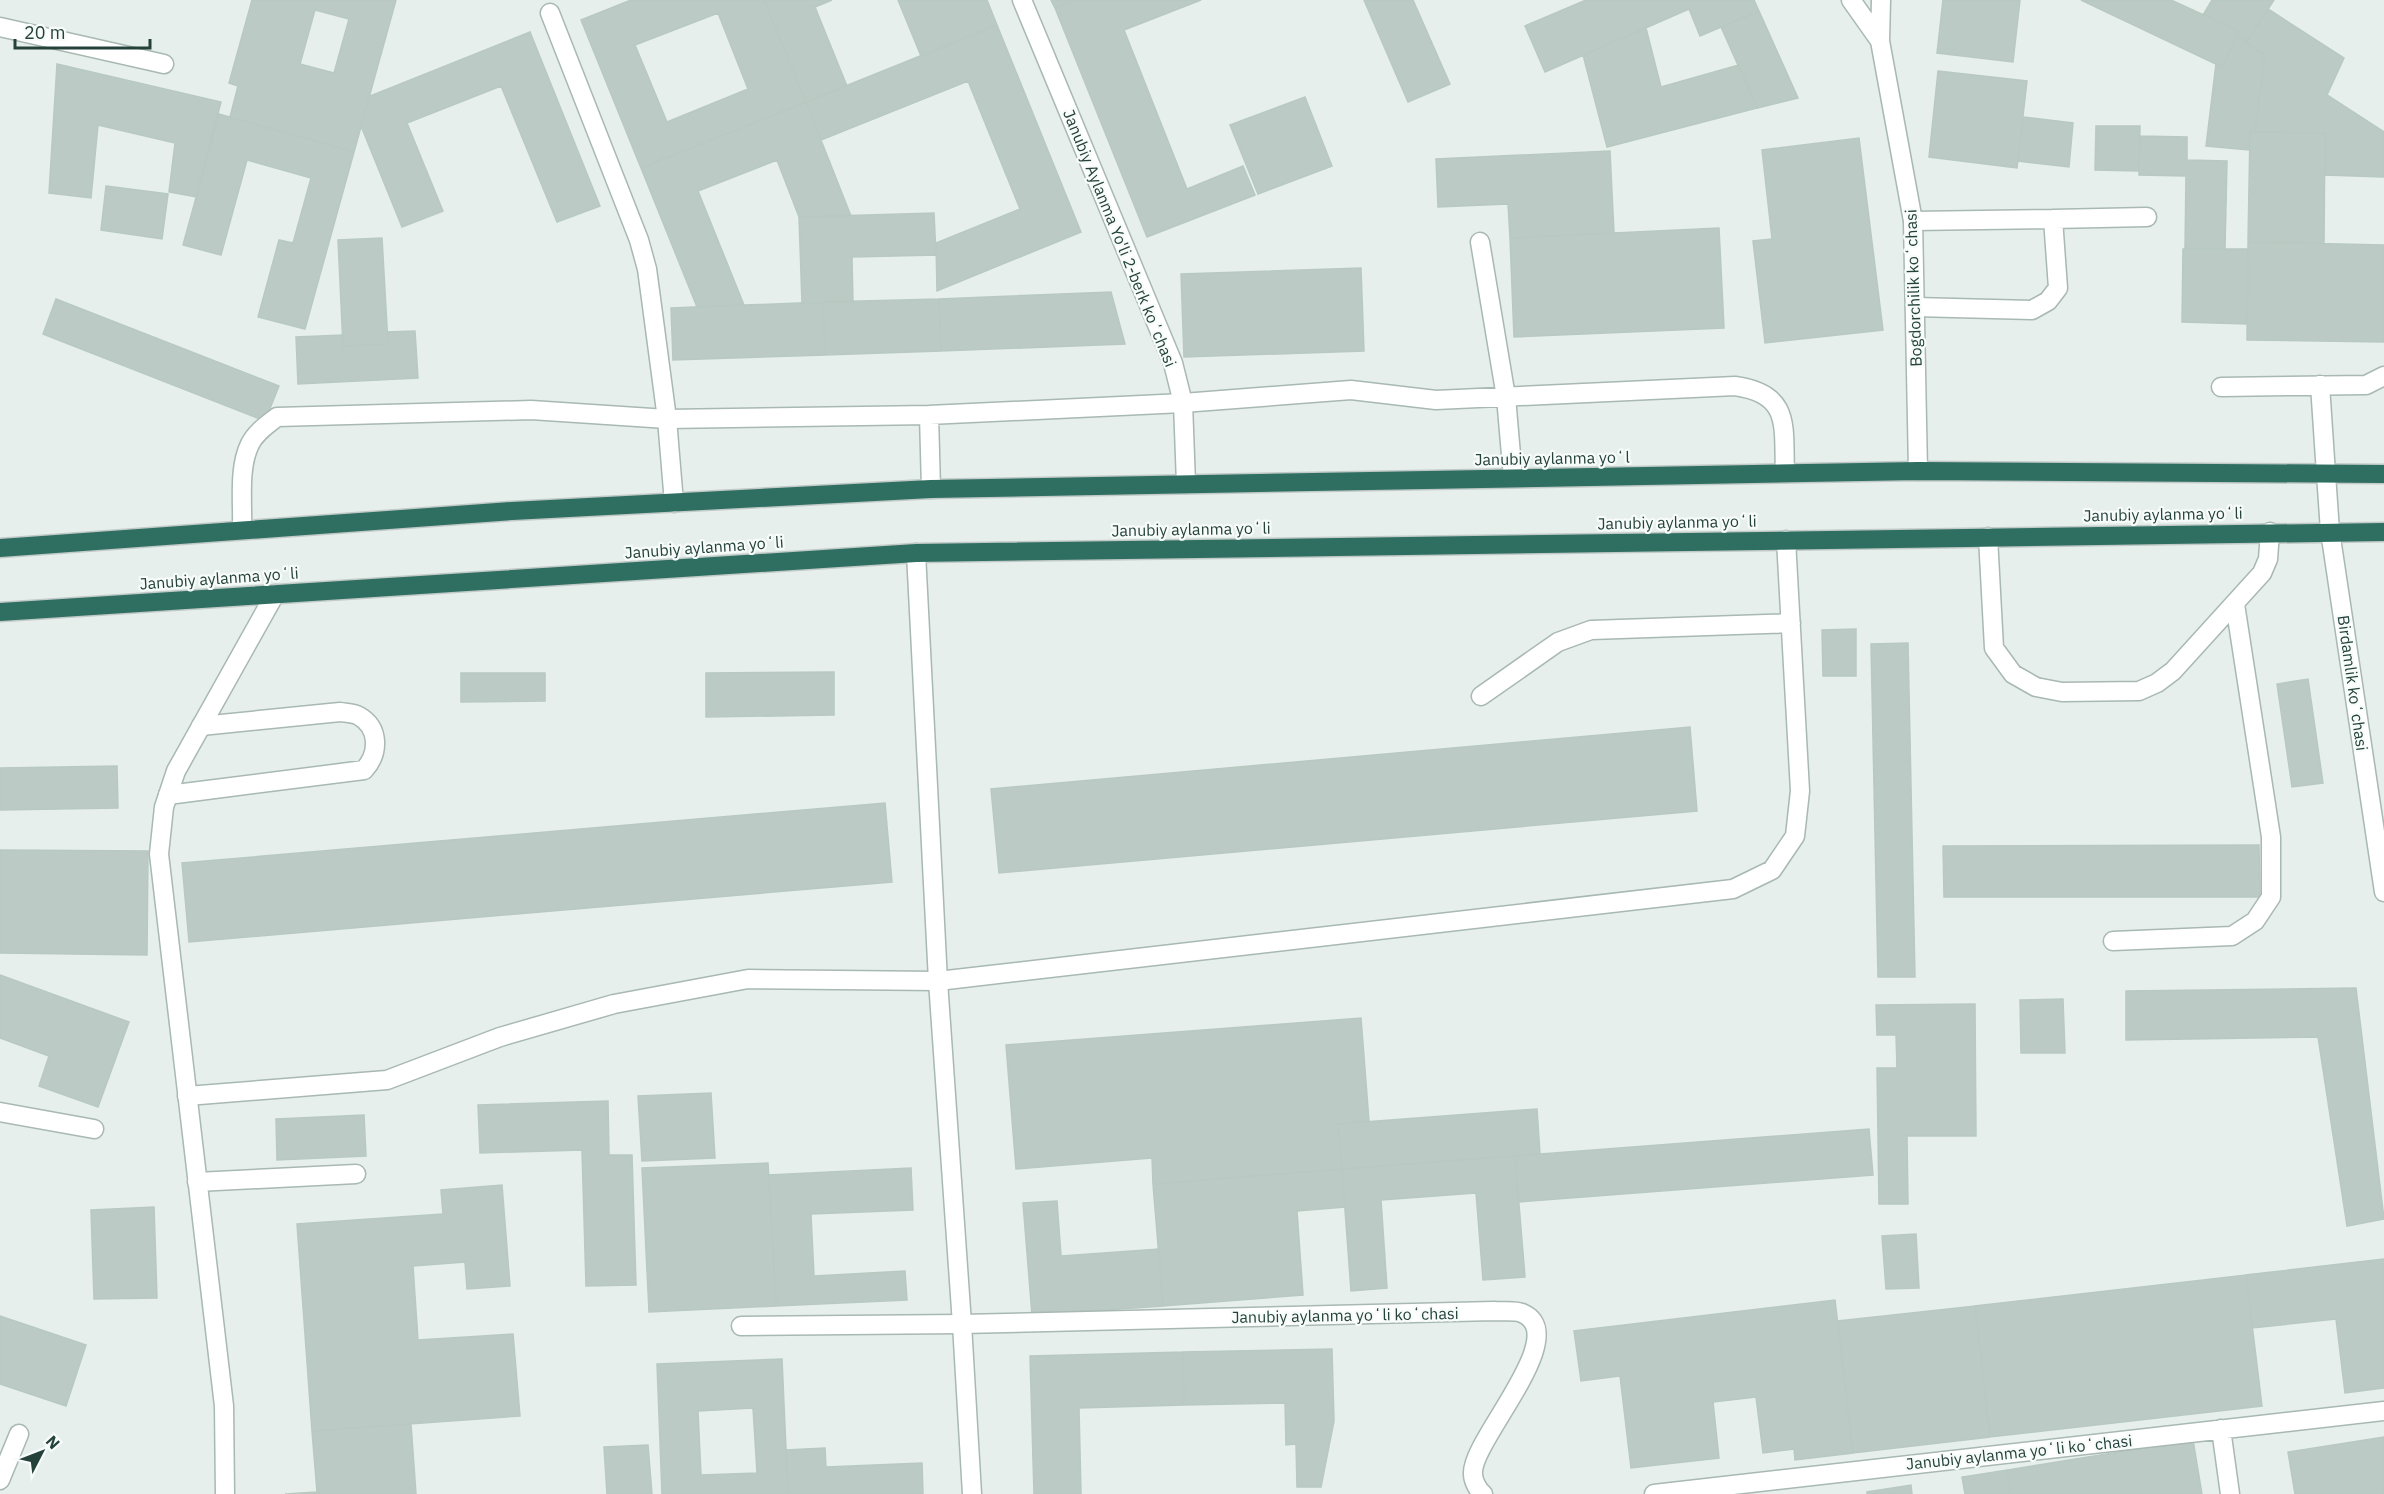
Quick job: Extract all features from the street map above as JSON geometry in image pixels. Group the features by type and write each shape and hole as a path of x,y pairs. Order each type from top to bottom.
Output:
{"highway":[{"name":"Janubiy aylanma yoʻl","path":"1186,484 1918,471"},
{"path":"1918,471 2384,474"},
{"path":"0,548 242,530 932,489 1186,484"},
{"name":"Janubiy aylanma yoʻli","path":"0,612 916,553 2384,532"}],"street":[{"name":"Janubiy Аylanma Yo'li 2-berk koʼchasi","path":"1022,0 1173,363 1184,403 1186,484"},
{"path":"1851,0 1880,41"},
{"name":"Bogdorchilik koʻchasi","path":"1881,0 1880,41 1913,221 1918,471"},
{"path":"550,13 639,240 647,269 667,419 674,503"},
{"path":"0,27 164,64"},
{"path":"1913,221 2147,217"},
{"path":"1915,307 2032,309 2048,301 2058,288 2053,219"},
{"path":"1480,242 1506,397 1513,478"},
{"path":"2221,387 2366,385 2384,376"},
{"path":"242,530 244,460 250,443 259,430 277,417 531,410 667,419 929,415 1184,403 1351,390 1436,400 1735,386 1756,389 1773,400 1782,417 1785,473"},
{"name":"Birdamlik koʻchasi","path":"2320,386 2330,531 2384,892"},
{"path":"929,415 932,489"},
{"path":"1988,537 1994,648 2013,674 2036,687 2062,692 2139,691 2157,683 2173,671 2262,573 2268,559 2270,532"},
{"path":"187,1096 387,1080 500,1037 615,1004 748,979 938,981 1733,889 1772,870 1795,836 1800,792 1786,540"},
{"path":"916,553 938,981 972,1494"},
{"path":"225,1494 224,1406 159,854 164,807 176,771 275,594"},
{"path":"2113,941 2232,936 2255,921 2271,897 2271,837 2235,604"},
{"path":"1481,696 1558,642 1591,630 1791,623"},
{"path":"168,795 364,770 372,761 376,748 371,725 358,715 340,712 201,726"},
{"path":"0,1112 94,1130"},
{"path":"197,1182 356,1174"},
{"name":"Janubiy aylanma yoʻli koʻchasi","path":"962,1324 1494,1311 1522,1313 1533,1324 1538,1338 1529,1364 1479,1453 1473,1473 1479,1490 1483,1494"},
{"path":"741,1326 962,1324"},
{"name":"Janubiy aylanma yoʻli koʻchasi","path":"1654,1494 2384,1411"},
{"path":"2221,1429 2230,1494"},
{"path":"0,1480 19,1434"}],"building":[{"path":"252,0 396,0 354,152 230,117 238,86 229,83","holes":["315,10 349,19 334,73 300,64"]},
{"path":"631,0 764,0 806,102 641,168 581,20","holes":["718,13 748,89 667,122 635,45"]},
{"path":"764,0 832,0 815,7 847,86 806,102"},
{"path":"898,0 987,0 997,25 921,56"},
{"path":"1051,0 1076,0 1055,8"},
{"path":"1076,0 1201,0 1124,30 1187,189 1243,166 1255,195 1147,237 1055,8"},
{"path":"1364,0 1413,0 1450,84 1408,102"},
{"path":"1586,0 1754,0 1759,11 1700,36 1689,9 1545,72 1525,26"},
{"path":"1943,0 2020,0 2013,62 1937,53"},
{"path":"2081,0 2171,0 2239,31 2222,67"},
{"path":"2212,0 2274,0 2246,43 2237,36 2239,31 2203,15"},
{"path":"2268,9 2344,58 2327,95 2384,132 2384,177 2325,175 2325,133 2255,132 2265,55 2246,43"},
{"path":"1759,11 1798,98 1757,108 1721,27"},
{"path":"997,25 1081,232 937,291 936,243 1020,209 968,81 821,140 806,102"},
{"path":"1646,28 1661,87 1739,65 1757,108 1607,147 1583,55"},
{"path":"530,32 600,206 557,222 501,86 407,123 443,211 402,227 361,126 370,96"},
{"path":"2237,36 2265,55 2255,132 2250,132 2249,150 2206,146 2216,64 2222,67"},
{"path":"57,64 221,102 196,197 169,192 175,143 98,125 91,198 49,193"},
{"path":"1938,71 2027,81 2017,168 1929,157"},
{"path":"1305,97 1332,166 1258,194 1230,125"},
{"path":"806,102 851,216 799,217 777,160 698,191 744,305 697,307 641,168"},
{"path":"219,114 354,152 305,329 258,317 279,240 293,243 311,178 247,160 221,255 183,245"},
{"path":"2023,117 2073,123 2069,167 2018,161"},
{"path":"2096,126 2140,126 2139,171 2095,170"},
{"path":"2250,132 2325,133 2324,243 2248,242"},
{"path":"2140,136 2187,137 2187,160 2227,161 2225,249 2185,248 2186,176 2139,175"},
{"path":"1859,138 1883,330 1765,343 1753,241 1772,239 1762,150"},
{"path":"1610,151 1614,233 1510,238 1508,204 1438,207 1436,159"},
{"path":"106,186 168,194 162,239 101,230"},
{"path":"934,213 936,255 852,257 853,302 802,303 799,217"},
{"path":"1719,228 1724,328 1514,337 1510,238"},
{"path":"382,238 388,344 343,346 338,240"},
{"path":"2248,242 2384,245 2384,342 2247,340"},
{"path":"2183,249 2248,249 2247,324 2182,322"},
{"path":"1361,268 1364,351 1184,357 1181,274"},
{"path":"1111,292 1125,344 941,351 939,299"},
{"path":"56,299 279,386 265,421 43,334"},
{"path":"939,299 941,351 825,355 823,302"},
{"path":"823,302 825,355 673,360 671,308"},
{"path":"415,331 418,378 298,384 296,337 343,335 343,346 388,344 387,332"},
{"path":"1856,629 1856,676 1823,676 1822,630"},
{"path":"1908,643 1915,977 1878,977 1871,644"},
{"path":"834,672 834,715 706,717 706,673"},
{"path":"461,673 545,673 545,701 461,702"},
{"path":"2308,679 2323,783 2292,787 2277,684"},
{"path":"1690,727 1697,811 999,873 991,789"},
{"path":"117,766 118,808 0,810 0,768"},
{"path":"885,803 892,882 189,942 182,863"},
{"path":"2259,845 2260,897 1944,897 1943,846"},
{"path":"0,850 148,851 147,955 0,953"},
{"path":"0,975 129,1022 98,1107 39,1086 49,1056 0,1038"},
{"path":"2356,988 2384,1219 2347,1226 2318,1037 2126,1040 2126,991"},
{"path":"2063,999 2065,1053 2021,1053 2020,1000"},
{"path":"1975,1004 1976,1136 1907,1136 1908,1204 1879,1204 1877,1068 1897,1068 1896,1035 1877,1035 1876,1005"},
{"path":"1361,1018 1369,1121 1338,1124 1342,1169 1153,1184 1152,1158 1016,1169 1006,1045"},
{"path":"711,1093 715,1158 642,1161 638,1096"},
{"path":"608,1101 609,1155 632,1155 636,1285 586,1286 582,1150 480,1153 478,1105"},
{"path":"1537,1109 1540,1154 1342,1169 1338,1124"},
{"path":"364,1115 366,1156 277,1160 276,1119"},
{"path":"1869,1129 1873,1175 1518,1202 1515,1156"},
{"path":"1515,1156 1525,1277 1483,1280 1476,1193 1381,1200 1387,1288 1351,1291 1342,1169"},
{"path":"768,1163 776,1306 649,1312 642,1168"},
{"path":"911,1168 913,1210 811,1214 814,1276 905,1271 907,1300 776,1306 769,1175"},
{"path":"1342,1169 1345,1207 1297,1211 1303,1295 1163,1306 1153,1184"},
{"path":"502,1185 510,1286 467,1289 465,1262 413,1266 418,1340 513,1334 520,1416 312,1431 297,1224 443,1214 441,1190"},
{"path":"1057,1201 1061,1256 1159,1249 1163,1306 1032,1315 1023,1203"},
{"path":"154,1207 157,1298 94,1299 91,1210"},
{"path":"1916,1234 1919,1288 1886,1289 1882,1236"},
{"path":"2384,1259 2384,1388 2345,1393 2336,1319 2252,1328 2246,1275"},
{"path":"2246,1275 2262,1406 1990,1437 1975,1306"},
{"path":"1835,1300 1853,1453 1795,1460 1794,1449 1763,1453 1756,1397 1713,1402 1719,1458 1631,1468 1620,1376 1581,1381 1574,1331"},
{"path":"1975,1306 1990,1437 1853,1453 1838,1321"},
{"path":"0,1316 86,1345 66,1406 0,1384"},
{"path":"1332,1349 1334,1421 1321,1487 1297,1487 1296,1444 1286,1445 1285,1403 1184,1405 1183,1352"},
{"path":"1183,1352 1184,1405 1079,1408 1081,1494 1034,1494 1030,1356"},
{"path":"782,1359 788,1494 662,1494 657,1364","holes":["753,1408 757,1473 701,1475 698,1411"]},
{"path":"411,1424 416,1494 285,1494 317,1492 312,1431"},
{"path":"2384,1437 2384,1494 2295,1494 2288,1452"},
{"path":"2193,1440 2202,1494 2011,1494 2007,1470"},
{"path":"648,1445 652,1494 607,1494 604,1447"},
{"path":"825,1448 826,1467 922,1463 923,1494 788,1494 786,1450"},
{"path":"2007,1470 2011,1494 1965,1494 1962,1477"},
{"path":"1911,1485 1912,1494 1867,1494 1867,1492"}]}
